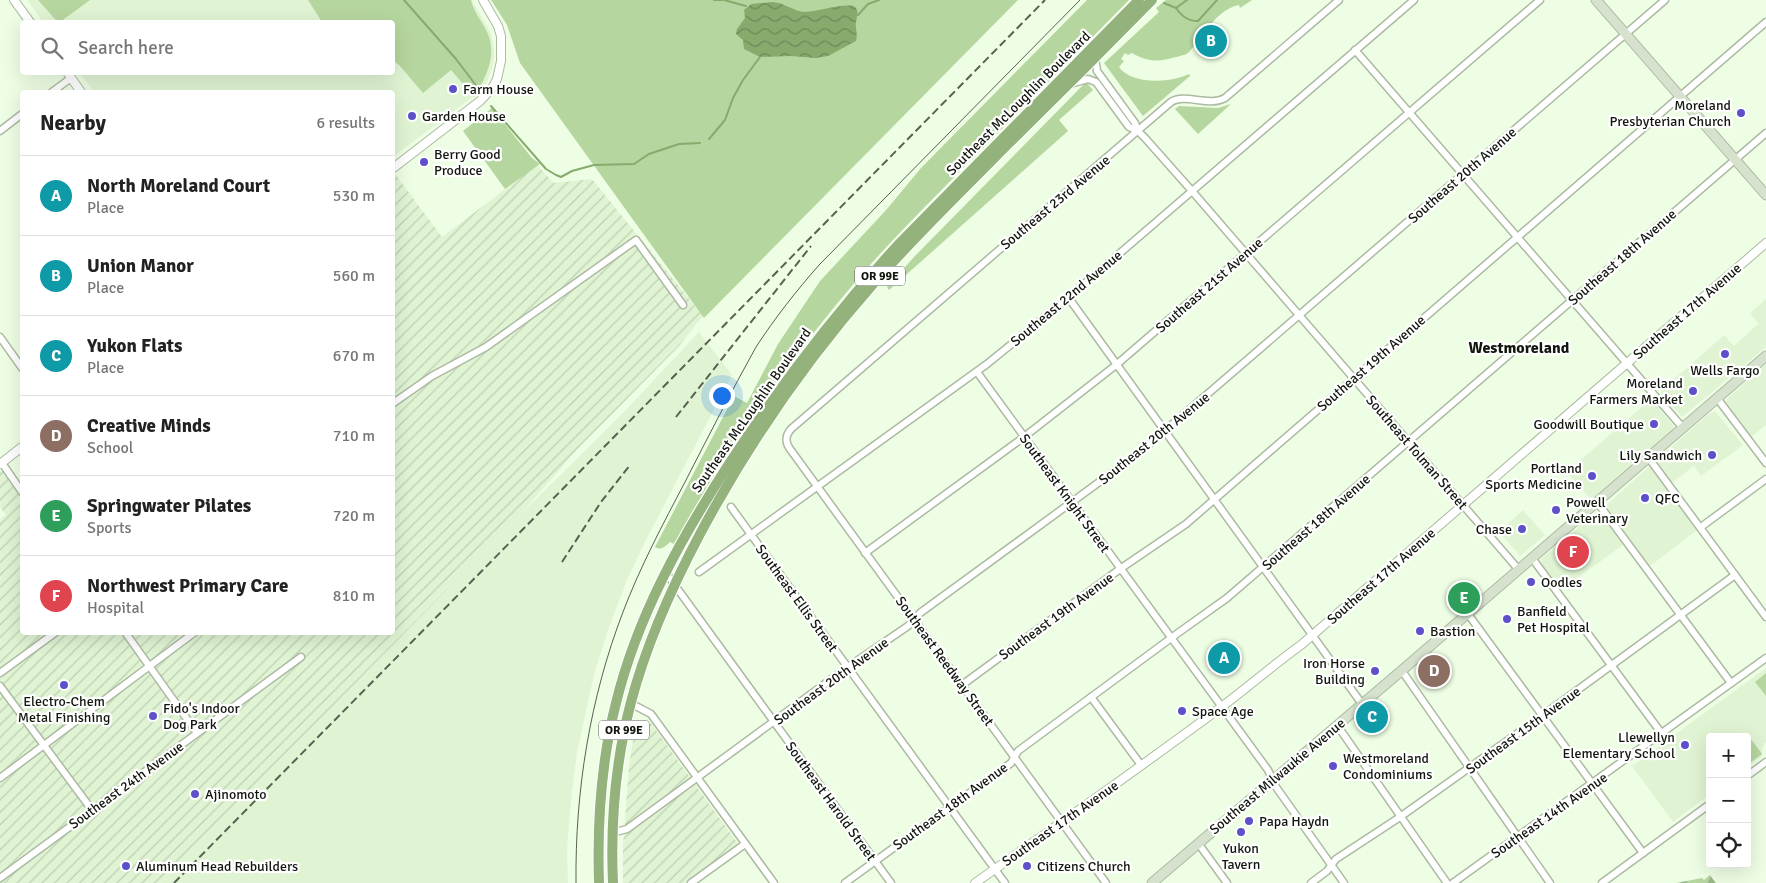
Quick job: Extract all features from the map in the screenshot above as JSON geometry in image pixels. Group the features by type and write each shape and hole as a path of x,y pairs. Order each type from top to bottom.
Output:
{"highway":[{"name":"Southeast McLoughlin Boulevard","path":"599,883 600,792 611,723 630,657 647,612 700,508 786,381 836,316 897,246 1140,0"},
{"name":"Southeast McLoughlin Boulevard","path":"613,883 612,833 618,761 630,704 650,640 682,568 736,470 776,408 825,342 874,283 911,243 1152,0"}],"main road":[{"path":"1596,0 1766,195"},
{"name":"Southeast Milwaukie Avenue","path":"1152,883 1402,671 1766,356"}],"street":[{"path":"14,0 29,20"},
{"path":"395,167 480,101 488,94 497,79 500,71 502,40 498,26 483,0"},
{"name":"Southeast 23rd Avenue","path":"786,439 786,435 791,429 1174,100 1217,101 1225,98 1339,0"},
{"name":"Southeast 22nd Avenue","path":"699,572 977,372 1068,298 1414,0"},
{"name":"Southeast 21st Avenue","path":"865,553 1024,437 1116,365 1540,0"},
{"name":"Southeast 20th Avenue","path":"612,833 627,829 848,667 908,626 920,613 1071,502 1114,473 1165,432 1299,317 1665,0"},
{"name":"Southeast 19th Avenue","path":"962,685 1120,569 1176,532 1766,22"},
{"path":"1355,50 1682,428"},
{"name":"Southeast Tolman Street","path":"1095,58 1097,71 1138,131 1246,253 1299,317 1519,570"},
{"path":"54,90 69,75 80,90"},
{"name":"Southeast Tolman Street","path":"1069,84 1092,79 1129,127 1138,131"},
{"path":"0,130 20,115"},
{"name":"Southeast 18th Avenue","path":"845,883 1011,763 1018,751 1227,598 1766,133"},
{"path":"395,402 432,376 486,348 636,240 683,306"},
{"name":"Southeast 17th Avenue","path":"975,883 1062,823 1222,707 1312,635 1766,243"},
{"path":"1068,298 1362,704"},
{"path":"0,337 20,365"},
{"name":"Southeast Knight Street","path":"977,372 1268,770 1344,883"},
{"path":"1717,398 1766,463"},
{"name":"Southeast Reedway Street","path":"786,439 790,450 1106,883"},
{"path":"20,449 1,464 20,489"},
{"path":"1648,458 1766,617"},
{"path":"1701,527 1766,479"},
{"path":"1597,502 1731,684"},
{"name":"Southeast Ellis Street","path":"731,507 1004,883"},
{"path":"1532,558 1662,734"},
{"name":"Southeast Harold Street","path":"666,573 891,883"},
{"name":"Southeast 15th Avenue","path":"1311,883 1328,871 1336,860 1470,768 1735,575"},
{"path":"1468,614 1643,853"},
{"path":"0,673 52,635"},
{"path":"127,635 197,733"},
{"path":"0,778 191,635"},
{"name":"Southeast 24th Avenue","path":"0,878 302,657"},
{"name":"Southeast 14th Avenue","path":"1454,883 1766,658"},
{"path":"1402,671 1550,883"},
{"path":"0,686 92,810"},
{"path":"1091,697 1141,766"},
{"path":"630,704 651,714 774,883"},
{"path":"1337,725 1447,883"},
{"path":"1751,773 1766,762"},
{"path":"1602,883 1706,807"},
{"path":"1198,843 1227,883"},
{"path":"691,883 745,844"}],"shaded area":[{"path":"27,0 472,0 491,33 494,61 483,89 395,155 395,90 93,90 81,75 395,75 395,20 42,20"},
{"path":"537,165 554,183 592,179 703,316 680,345 575,452 519,516 160,883 0,883 0,519 6,515 0,507 0,472 6,468 20,488 20,635 395,635 395,176 442,237"},
{"path":"1766,299 1766,347 1682,417 1660,392 1724,335 1734,346 1758,324 1761,327 1750,313"},
{"path":"699,332 732,375 645,542 627,580 608,630 594,675 577,753 567,849 568,883 160,883 519,516 621,415"},
{"path":"1766,364 1766,425 1751,437 1726,403 1726,400"},
{"path":"1651,399 1674,428 1591,499 1567,472"},
{"path":"1715,411 1743,445 1701,476 1694,466 1670,484 1654,462"},
{"path":"1652,464 1700,528 1646,569 1602,509"},
{"path":"1523,510 1545,535 1520,556 1499,532"},
{"path":"1596,512 1600,513 1623,545 1561,590 1542,564 1541,559"},
{"name":"Llewellyn Elementary School","path":"1766,668 1766,742 1762,748 1762,756 1751,764 1751,733 1706,733 1706,797 1673,822 1632,766"},
{"path":"648,719 741,848 692,883 623,883 623,846 629,766 635,728"}],"green space":[{"path":"38,0 90,0 63,20 55,19"},
{"path":"308,0 471,0 489,37 491,46 490,64 474,97 451,70 423,93 395,62 395,20 321,20"},
{"path":"491,0 1018,0 704,318 520,63 507,25"},
{"path":"1087,0 1129,0 909,223 856,281 806,343 758,408 714,475 674,544 670,542 661,548 655,547 734,396 747,403 778,344 820,281 887,209 921,168"},
{"path":"1166,0 1252,0 1240,8 1239,5 1231,8 1217,17 1185,55 1151,60 1132,53 1128,55 1125,53 1121,59 1124,61 1119,67 1133,77 1152,81 1172,79 1189,74 1190,76 1143,116 1104,63 1159,12 1156,8"},
{"path":"1086,82 1093,90 1059,120 1068,131 889,290 887,287 914,257"},
{"path":"1231,104 1198,134 1175,109 1179,106 1218,108"},
{"path":"492,108 532,158 540,164 505,189 463,131"},
{"path":"1766,673 1766,696 1755,682"},
{"path":"1751,739 1762,754 1751,762"},
{"path":"1710,875 1716,883 1676,883 1702,878 1704,880"}],"water":[{"path":"772,2 805,12 846,6 855,7 857,12 856,41 828,56 816,58 791,56 760,57 744,49 743,40 736,34 737,29 745,18 744,10 751,4"}],"waterway":[{"path":"404,0 456,59 478,88"},
{"path":"714,0 722,0"},
{"path":"724,0 746,6"},
{"path":"858,15 868,4 879,0"},
{"path":"1164,3 1176,8 1187,0"},
{"path":"1176,8 1185,18 1198,21 1217,0"},
{"path":"709,139 725,120 733,98 743,80 760,57"},
{"path":"491,106 546,169 561,177 572,171 594,165 634,164 649,154 679,144 700,143"}],"tram line":[{"path":"576,883 578,814 587,745 593,711 611,645 630,595 652,546 756,347 786,305 820,264 1080,0"}],"railway":[{"path":"174,883 1045,0"},
{"path":"676,417 811,246"},
{"path":"562,562 601,502 630,465"}],"place":[{"name":"Union Manor","path":"1211,41"},
{"name":"Farm House","path":"453,89"},
{"name":"Moreland Presbyterian Church","path":"1741,113"},
{"name":"Garden House","path":"412,116"},
{"name":"Berry Good Produce","path":"424,162"},
{"name":"Wells Fargo","path":"1725,354"},
{"name":"Moreland Farmers Market","path":"1693,391"},
{"name":"Goodwill Boutique","path":"1654,424"},
{"name":"Lily Sandwich","path":"1712,455"},
{"name":"Portland Sports Medicine","path":"1592,476"},
{"name":"QFC","path":"1645,498"},
{"name":"Powell Veterinary","path":"1556,510"},
{"name":"Chase","path":"1522,529"},
{"name":"Northwest Primary Care","path":"1573,552"},
{"name":"Oodles","path":"1531,582"},
{"name":"Springwater Pilates","path":"1464,598"},
{"name":"Banfield Pet Hospital","path":"1507,619"},
{"name":"Bastion","path":"1420,631"},
{"name":"North Moreland Court","path":"1224,658"},
{"name":"Iron Horse Building","path":"1375,671"},
{"name":"Creative Minds","path":"1434,671"},
{"name":"Electro-Chem Metal Finishing","path":"64,685"},
{"name":"Space Age","path":"1182,711"},
{"name":"Fido's Indoor Dog Park","path":"153,716"},
{"name":"Yukon Flats","path":"1372,717"},
{"name":"Llewellyn Elementary School","path":"1685,745"},
{"name":"Westmoreland Condominiums","path":"1333,766"},
{"name":"Ajinomoto","path":"195,794"},
{"name":"Papa Haydn","path":"1249,821"},
{"name":"Yukon Tavern","path":"1241,832"},
{"name":"Aluminum Head Rebuilders","path":"126,866"},
{"name":"Citizens Church","path":"1027,866"}],"district":[{"name":"Westmoreland","path":"1519,347"}]}
